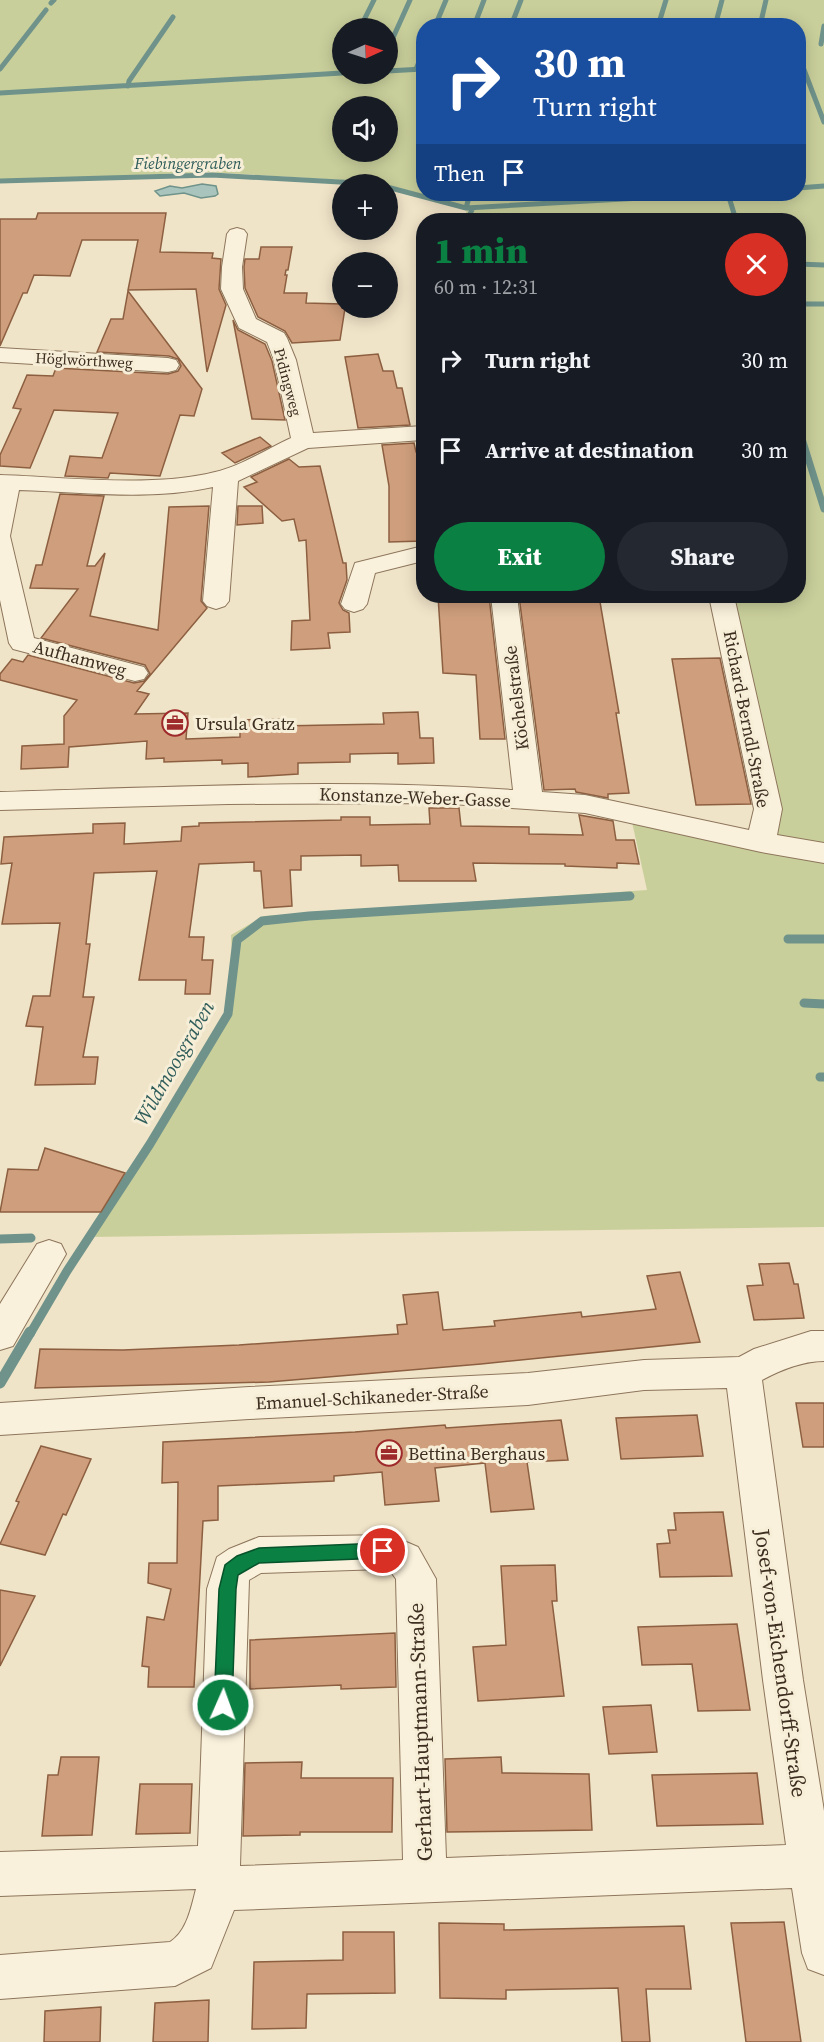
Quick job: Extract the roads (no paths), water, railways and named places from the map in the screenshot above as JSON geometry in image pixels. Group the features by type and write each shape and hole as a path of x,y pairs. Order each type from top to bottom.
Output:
{"street":[{"name":"Pidingweg","path":"237,234 232,267 232,289 248,322 276,338 285,360 303,441"},
{"name":"Höglwörthweg","path":"0,355 168,365"},
{"name":"Pidingweg","path":"4,483 146,487 190,485 226,477 303,441 416,433"},
{"path":"216,601 226,477"},
{"path":"0,532 4,483"},
{"name":"Aufhamweg","path":"0,539 22,643 135,673"},
{"path":"354,604 364,568 416,555"},
{"name":"Köchelstraße","path":"505,603 529,801"},
{"name":"Richard-Berndl-Straße","path":"724,603 768,809 761,842"},
{"name":"Konstanze-Weber-Gasse","path":"0,801 228,795 438,794 585,804 761,842 824,853"},
{"path":"0,1335 49,1254"},
{"path":"743,1372 778,1356 811,1346 824,1346"},
{"name":"Emanuel-Schikaneder-Straße","path":"0,1419 249,1403 528,1389 644,1376 743,1372"},
{"name":"Josef-von-Eichendorff-Straße","path":"743,1372 809,1866 824,1953"},
{"name":"Gerhart-Hauptmann-Straße","path":"0,1977 175,1965 195,1952 209,1921 218,1878 227,1589 231,1570 259,1555 383,1551 398,1553 409,1562 416,1579 425,1882"},
{"name":"Gerhart-Hauptmann-Straße","path":"0,1874 425,1882 809,1866"}],"water":[{"path":"202,184 216,186 218,194 201,198 184,193 160,196 155,191 170,186 182,188"}],"waterway":[{"path":"51,3 54,0"},
{"path":"365,18 374,0"},
{"path":"398,27 410,0"},
{"path":"438,18 446,0"},
{"path":"477,18 484,0"},
{"path":"514,18 521,0"},
{"path":"660,18 666,0"},
{"path":"717,18 722,0"},
{"path":"762,18 766,0"},
{"path":"0,69 46,10"},
{"path":"128,86 173,17"},
{"path":"821,44 824,26"},
{"path":"398,70 416,69"},
{"path":"128,86 332,74"},
{"path":"806,75 824,122"},
{"path":"0,93 128,86"},
{"name":"Fiebingergraben","path":"0,181 212,175 332,182"},
{"name":"Fiebingergraben","path":"806,187 824,186"},
{"name":"Fiebingergraben","path":"398,190 416,195"},
{"name":"Fiebingergraben","path":"440,201 466,208"},
{"path":"466,208 468,201"},
{"name":"Fiebingergraben","path":"466,208 589,201"},
{"path":"730,201 734,213"},
{"path":"470,213 473,208"},
{"path":"806,264 824,265"},
{"path":"806,304 824,304"},
{"path":"806,452 824,509"},
{"name":"Wildmoosgraben","path":"30,1334 67,1271 150,1144 228,1014 237,940 262,921 309,916 630,896"},
{"path":"788,939 824,939"},
{"path":"804,1003 824,1004"},
{"name":"Wildmoosgraben","path":"0,1239 31,1238"},
{"name":"Wildmoosgraben","path":"0,1383 30,1332"}],"place":[{"name":"Ursula Gratz","path":"175,723"},
{"name":"Bettina Berghaus","path":"389,1453"}]}
